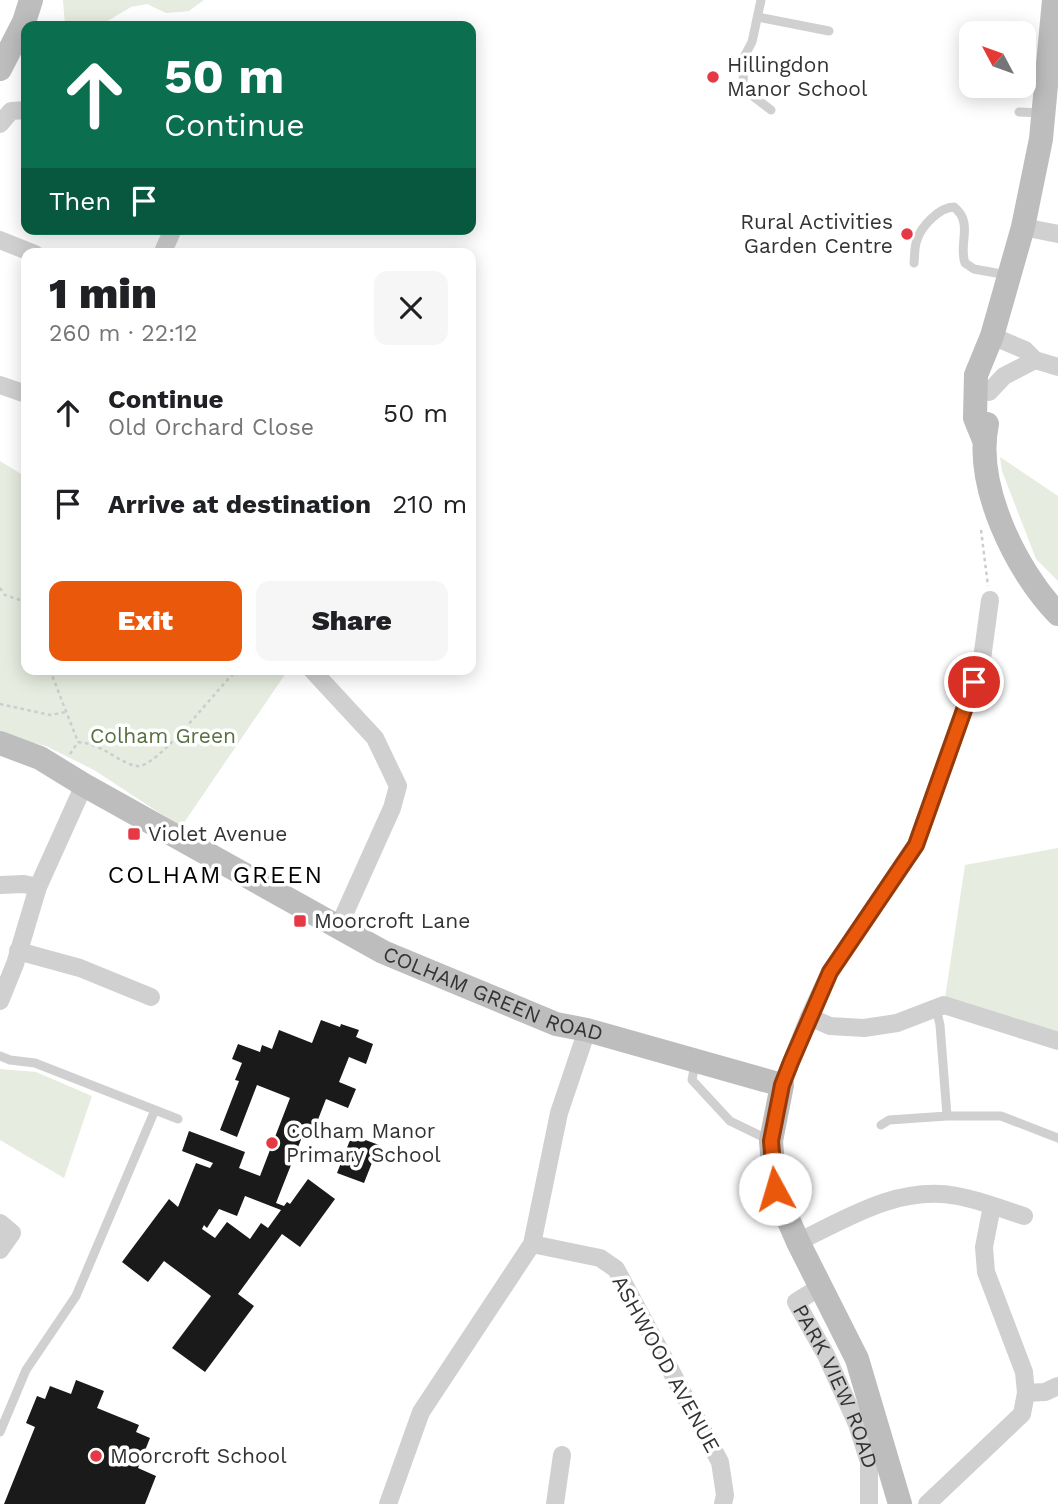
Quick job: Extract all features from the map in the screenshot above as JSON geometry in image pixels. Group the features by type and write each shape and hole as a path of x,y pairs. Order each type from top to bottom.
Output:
{"street":[{"path":"1054,0 1044,113 1023,227 992,336 976,374 974,400 975,418 984,440 992,497 1000,522 1027,574 1058,614"},
{"path":"0,69 21,29"},
{"path":"0,124 11,111 21,110"},
{"path":"1023,227 1058,234"},
{"path":"0,240 21,248"},
{"path":"992,336 1025,350 1035,360 1058,367"},
{"path":"984,440 988,421 992,336"},
{"path":"989,392 1012,370 1035,360"},
{"path":"0,385 21,392"},
{"path":"782,1085 830,972 916,845 982,659 990,600"},
{"path":"317,675 375,738 398,786 393,808 338,928"},
{"name":"COLHAM GREEN ROAD","path":"0,743 40,758 83,785 383,952 556,1024 695,1059 782,1085"},
{"path":"0,1001 11,957 38,887 83,785"},
{"path":"0,885 24,884 38,887"},
{"path":"11,957 80,968 151,997"},
{"path":"809,1017 831,1026 864,1028 897,1023 944,1004 1058,1041"},
{"path":"388,1504 421,1412 532,1244 559,1113 587,1030"},
{"name":"PARK VIEW ROAD","path":"782,1085 771,1141 775,1189 798,1242 857,1359 900,1502"},
{"path":"798,1242 871,1207 909,1195 955,1195 1024,1216"},
{"path":"927,1504 1022,1414 1026,1393 1024,1372 986,1272 984,1247 992,1206"},
{"path":"0,1223 12,1233 0,1250"},
{"name":"ASHWOOD AVENUE","path":"532,1244 600,1258 616,1269 720,1462 723,1504"},
{"name":"PARK VIEW ROAD","path":"820,1287 796,1303 826,1355 857,1424 869,1462 869,1504"},
{"path":"1026,1393 1045,1392 1058,1386"},
{"path":"555,1504 562,1455"}],"lane":[{"path":"761,0 752,41 744,57 743,83 750,94 771,110"},
{"path":"758,17 829,31"},
{"path":"1019,112 1044,113"},
{"path":"914,262 916,241 920,232 945,208 954,207 962,215 965,230 965,263 974,269 1009,276"},
{"path":"936,1008 940,1025 947,1116"},
{"path":"0,1056 35,1063 178,1119"},
{"path":"695,1059 692,1080 730,1121 771,1141"},
{"path":"0,1433 26,1370 76,1296 156,1110"},
{"path":"881,1125 889,1120 1001,1116 1058,1138"}],"path":[{"path":"979,523 990,600"},
{"path":"0,589 5,595 21,600"},
{"path":"52,675 78,741"},
{"path":"78,741 97,745 135,766 144,766 179,735 231,675"},
{"path":"0,704 50,715 66,712"},
{"path":"68,759 78,741"}],"green space":[{"path":"63,0 204,0 189,11 166,13 147,4 131,7 107,21 65,21"},
{"path":"1000,457 1058,496 1058,581 1036,559 1002,471"},
{"name":"Colham Green","path":"0,461 21,474 21,675 285,675 181,827 94,770 46,746 0,735"},
{"path":"1058,848 1058,1041 944,1005 965,865"},
{"path":"0,1069 36,1072 92,1096 64,1178 0,1140"}],"building":[{"path":"321,1020 359,1030 356,1037 373,1044 366,1064 349,1057 339,1082 356,1089 348,1108 326,1099 310,1140 302,1137 276,1203 284,1206 287,1202 290,1204 308,1179 335,1199 300,1247 282,1234 238,1294 254,1306 205,1372 172,1348 211,1296 164,1261 148,1282 122,1262 169,1199 178,1207 196,1163 210,1168 213,1163 182,1151 189,1131 245,1152 239,1168 260,1176 290,1098 257,1085 237,1137 220,1130 239,1081 235,1080 242,1063 232,1059 238,1044 260,1052 262,1045 272,1049 279,1030 312,1043","holes":["245,1196 281,1210 268,1228 261,1223 250,1239 227,1222 215,1238 202,1229 204,1225 207,1228 219,1209 237,1216"]},
{"path":"352,1135 379,1145 364,1183 337,1173"},
{"path":"76,1380 104,1391 97,1408 139,1425 136,1432 150,1438 138,1468 156,1476 145,1504 4,1504 35,1427 26,1423 37,1396 45,1399 50,1386 71,1394"}],"place":[{"name":"Hillingdon Manor School","path":"713,77"},
{"name":"Rural Activities Garden Centre","path":"907,234"},
{"name":"Violet Avenue","path":"134,834"},
{"name":"Moorcroft Lane","path":"300,921"},
{"name":"Colham Manor Primary School","path":"272,1143"},
{"name":"Moorcroft School","path":"96,1456"}],"district":[{"name":"COLHAM GREEN","path":"216,875"}],"route":[{"path":"775,1189 771,1141 782,1085 791,1062 830,972 916,845 974,682"}]}
